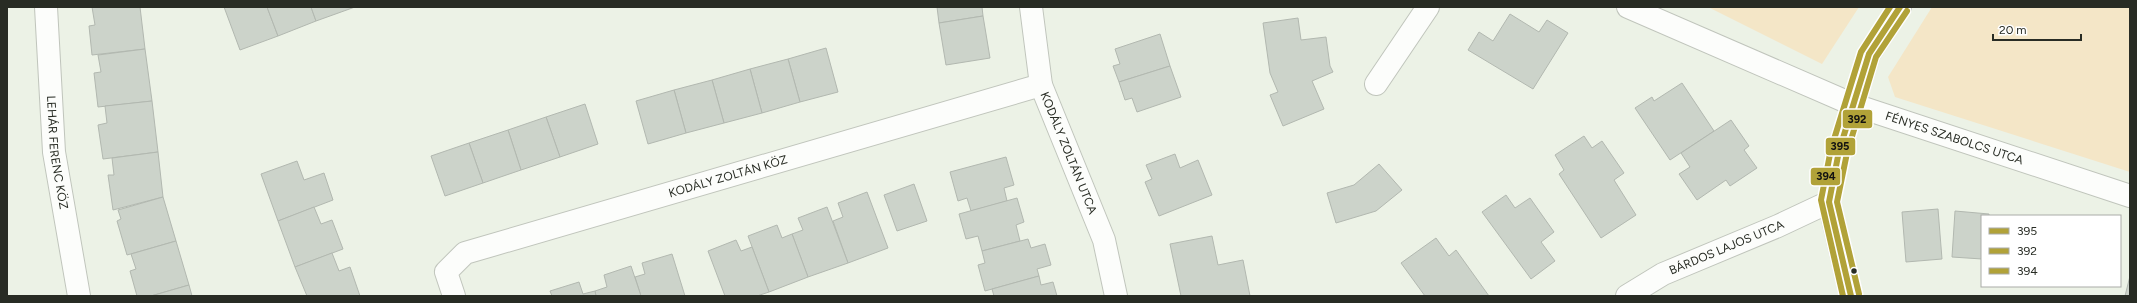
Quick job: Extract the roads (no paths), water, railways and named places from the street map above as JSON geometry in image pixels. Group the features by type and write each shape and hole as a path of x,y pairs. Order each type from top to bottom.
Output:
{"street":[{"name":"LEHÁR FERENC KÖZ","path":"46,7 54,152 79,296"},
{"name":"KODÁLY ZOLTÁN UTCA","path":"1031,7 1041,85 1104,240 1116,296"},
{"path":"1376,84 1428,7"},
{"name":"FÉNYES SZABOLCS UTCA","path":"1628,7 1854,105 2130,196"},
{"path":"1851,296 1829,202 1840,151 1869,54 1900,7"},
{"name":"KODÁLY ZOLTÁN KÖZ","path":"454,296 446,272 465,253 1041,85"},
{"name":"BÁRDOS LAJOS UTCA","path":"1627,296 1663,274 1778,226 1829,202"}]}
